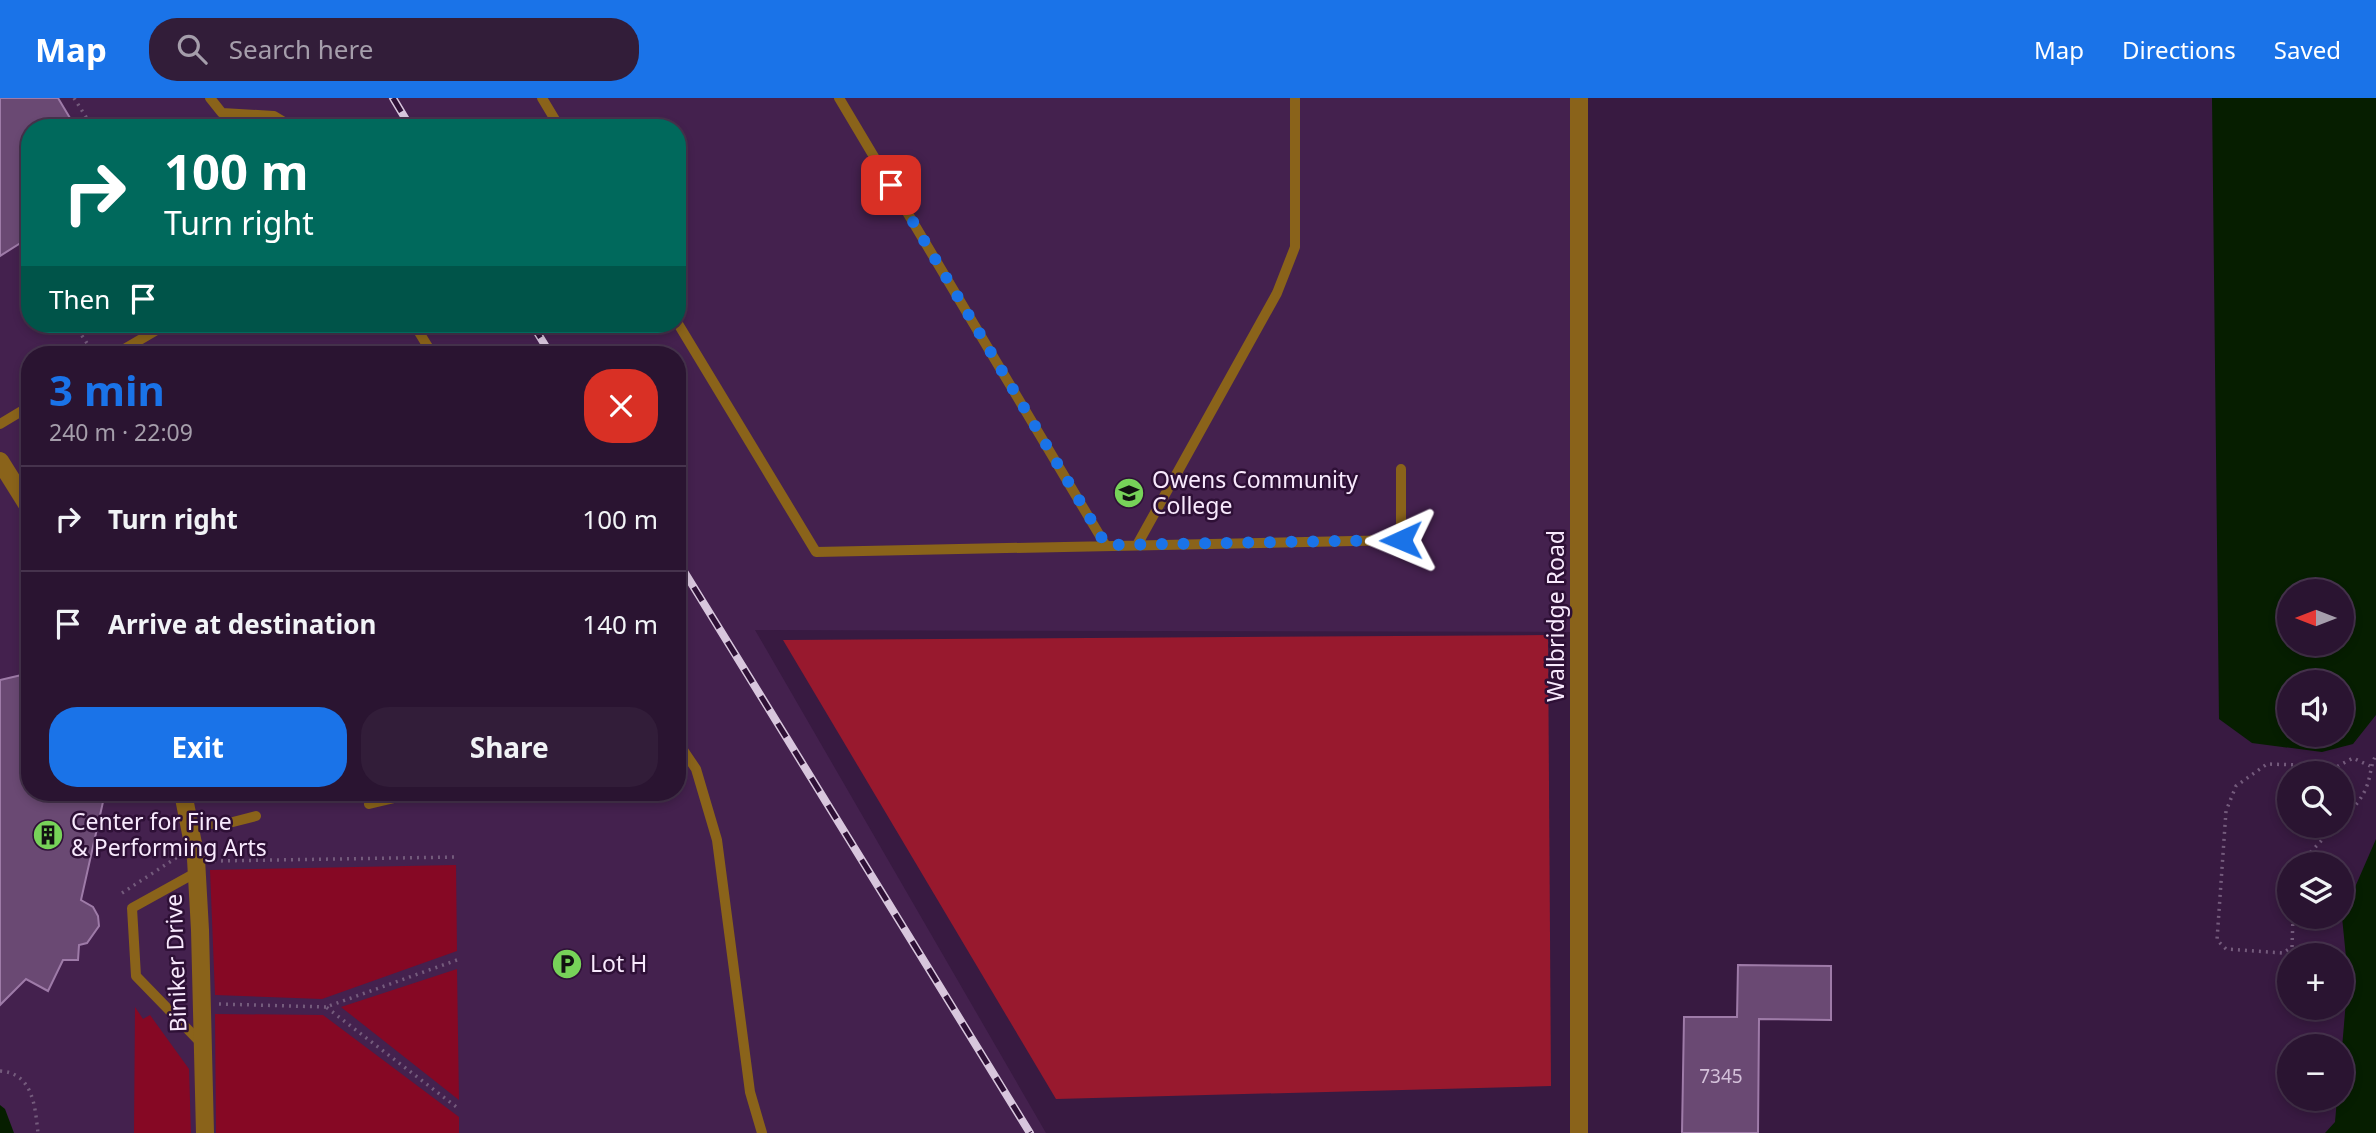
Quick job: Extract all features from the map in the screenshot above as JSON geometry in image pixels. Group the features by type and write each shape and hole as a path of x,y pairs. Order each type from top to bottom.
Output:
{"street":[{"name":"Walbridge Road","path":"1579,98 1579,1133"},
{"path":"0,461 21,495"},
{"name":"Biniker Drive","path":"185,801 197,865 205,1133"}],"lane":[{"path":"210,98 222,113 274,116 279,119"},
{"path":"542,98 555,119"},
{"path":"839,98 1106,545"},
{"path":"1137,545 1277,293 1296,247 1295,98"},
{"path":"129,346 152,333"},
{"path":"684,333 816,552 1401,540 1401,469"},
{"path":"0,424 21,411"},
{"path":"686,754 696,769 717,840 750,1092 762,1133"},
{"path":"369,804 381,801"},
{"path":"191,825 229,822 256,816"},
{"path":"197,865 132,908 136,976 203,1045"}],"path":[{"path":"74,98 87,119"},
{"path":"2354,807 2367,786 2376,755"},
{"path":"2293,929 2292,947 2283,953 2226,949 2217,940 2226,811 2236,786 2267,764 2298,765 2325,773 2353,758 2371,766"},
{"path":"2311,852 2324,838"},
{"path":"122,893 177,856 197,865 456,857"},
{"path":"202,1004 326,1007 457,960"},
{"path":"326,1007 458,1110"},
{"path":"0,1071 12,1072 26,1081 36,1111 38,1133"}],"shaded area":[{"name":"Owens Community College","path":"0,98 1579,98 1581,632 755,630 1046,1133 0,1133"},
{"path":"2212,98 2376,98 2376,715 2354,743 2354,670 2277,670 2277,746 2252,743 2219,719"},
{"path":"1548,635 1551,1086 1056,1099 783,640"},
{"path":"2283,747 2341,747 2322,752"},
{"path":"2376,839 2376,1133 2325,1133 2335,1122 2336,1111 2354,1111 2354,1034 2343,1034 2344,1020 2354,1020 2354,943 2345,943 2343,929 2354,929 2354,889"},
{"path":"456,865 457,951 322,999 215,995 210,870"},
{"path":"457,969 459,1100 341,1007"},
{"path":"135,1007 143,1019 150,1015 189,1069 191,1133 134,1133"},
{"path":"215,1014 323,1015 459,1117 459,1133 216,1133"},
{"path":"0,1105 5,1109 14,1133 0,1133"}],"building":[{"path":"0,98 58,98 71,119 21,119 21,243 0,256"},
{"name":"Center for Fine & Performing Arts","path":"21,675 21,801 103,801 81,900 93,907 99,926 87,943 79,945 78,960 63,960 48,991 26,979 0,1005 0,680"},
{"path":"1738,965 1831,966 1831,1020 1759,1019 1758,1133 1682,1133 1684,1017 1737,1017"}],"railway":[{"path":"393,98 406,119"},
{"path":"538,333 545,346"},
{"path":"686,575 1030,1133"}],"place":[{"name":"Owens Community College","path":"1129,493"},
{"name":"Center for Fine & Performing Arts","path":"48,835"},
{"name":"Lot H","path":"567,964"}],"route":[{"path":"891,185 1106,545 1401,540"}]}
